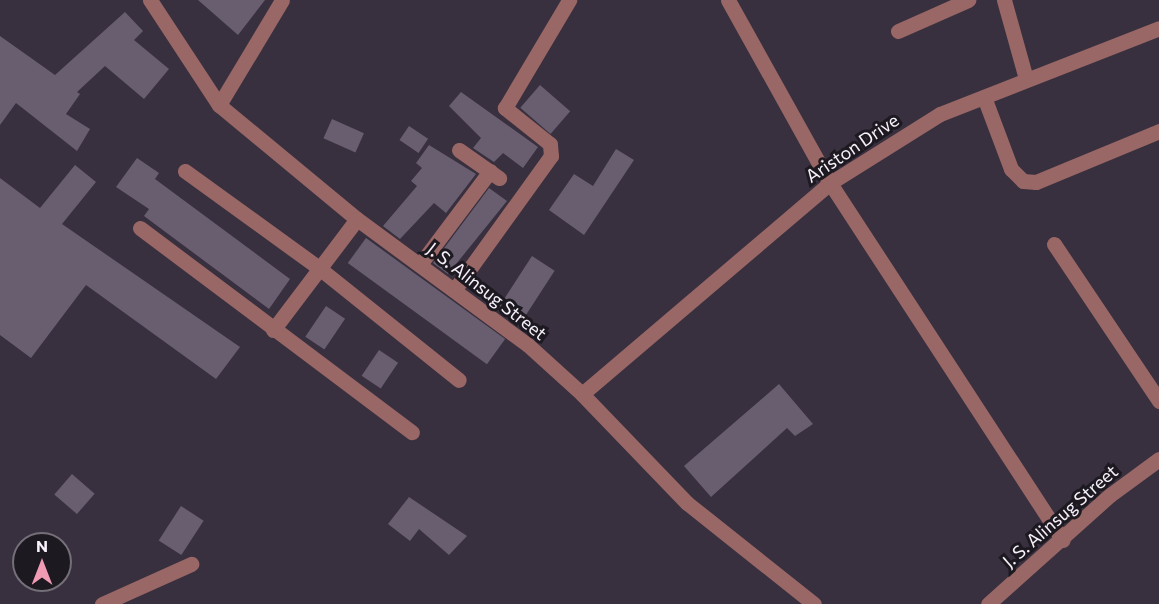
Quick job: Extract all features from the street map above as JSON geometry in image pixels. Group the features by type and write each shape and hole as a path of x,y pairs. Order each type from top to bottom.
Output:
{"street":[{"name":"J. S. Alinsug Street","path":"150,0 219,105 357,219 455,289 582,394 687,503 814,604"},
{"path":"219,105 282,0"},
{"path":"455,289 551,156 550,144 504,108 569,0"},
{"path":"728,0 830,183 1063,540"},
{"path":"898,31 931,7 968,0"},
{"path":"1004,0 1026,79"},
{"name":"Ariston Drive","path":"582,394 830,183 940,114 1159,28"},
{"path":"984,96 1011,169 1018,179 1036,182 1159,131"},
{"path":"421,263 495,174 459,150"},
{"path":"185,171 319,268 459,380"},
{"path":"273,330 357,219"},
{"path":"140,228 412,432"},
{"path":"1054,244 1159,401"},
{"name":"J. S. Alinsug Street","path":"988,604 1063,540 1110,495 1159,459"},
{"path":"102,604 190,564"}],"building":[{"path":"198,0 265,0 238,35"},
{"path":"125,12 143,31 134,40 169,69 144,99 105,66 77,92 80,94 66,114 90,129 77,151 16,103 0,125 0,36 55,75"},
{"path":"540,85 570,111 551,134 520,108"},
{"path":"461,92 538,147 523,168 503,153 494,162 473,148 481,138 449,106"},
{"path":"332,119 364,133 355,152 323,138"},
{"path":"409,126 428,139 419,153 399,140"},
{"path":"429,145 476,174 446,213 434,203 400,239 383,226 417,186 411,181 422,168 416,163"},
{"path":"616,149 634,160 584,235 549,210 574,174 593,186"},
{"path":"137,158 159,173 155,179 290,279 269,309 144,216 149,209 116,187"},
{"path":"75,165 96,182 62,224 240,347 216,379 86,285 31,358 0,335 0,178 40,208"},
{"path":"489,188 507,201 448,274 433,263"},
{"path":"366,238 505,339 487,364 348,263"},
{"path":"532,256 555,271 520,324 497,310"},
{"path":"326,306 345,319 324,350 305,337"},
{"path":"379,350 398,363 381,389 362,376"},
{"path":"779,384 813,424 795,436 787,428 711,497 684,466"},
{"path":"72,474 95,494 77,514 54,494"},
{"path":"409,497 467,536 449,555 419,529 410,541 388,524"},
{"path":"181,506 204,521 181,555 159,540"}]}
